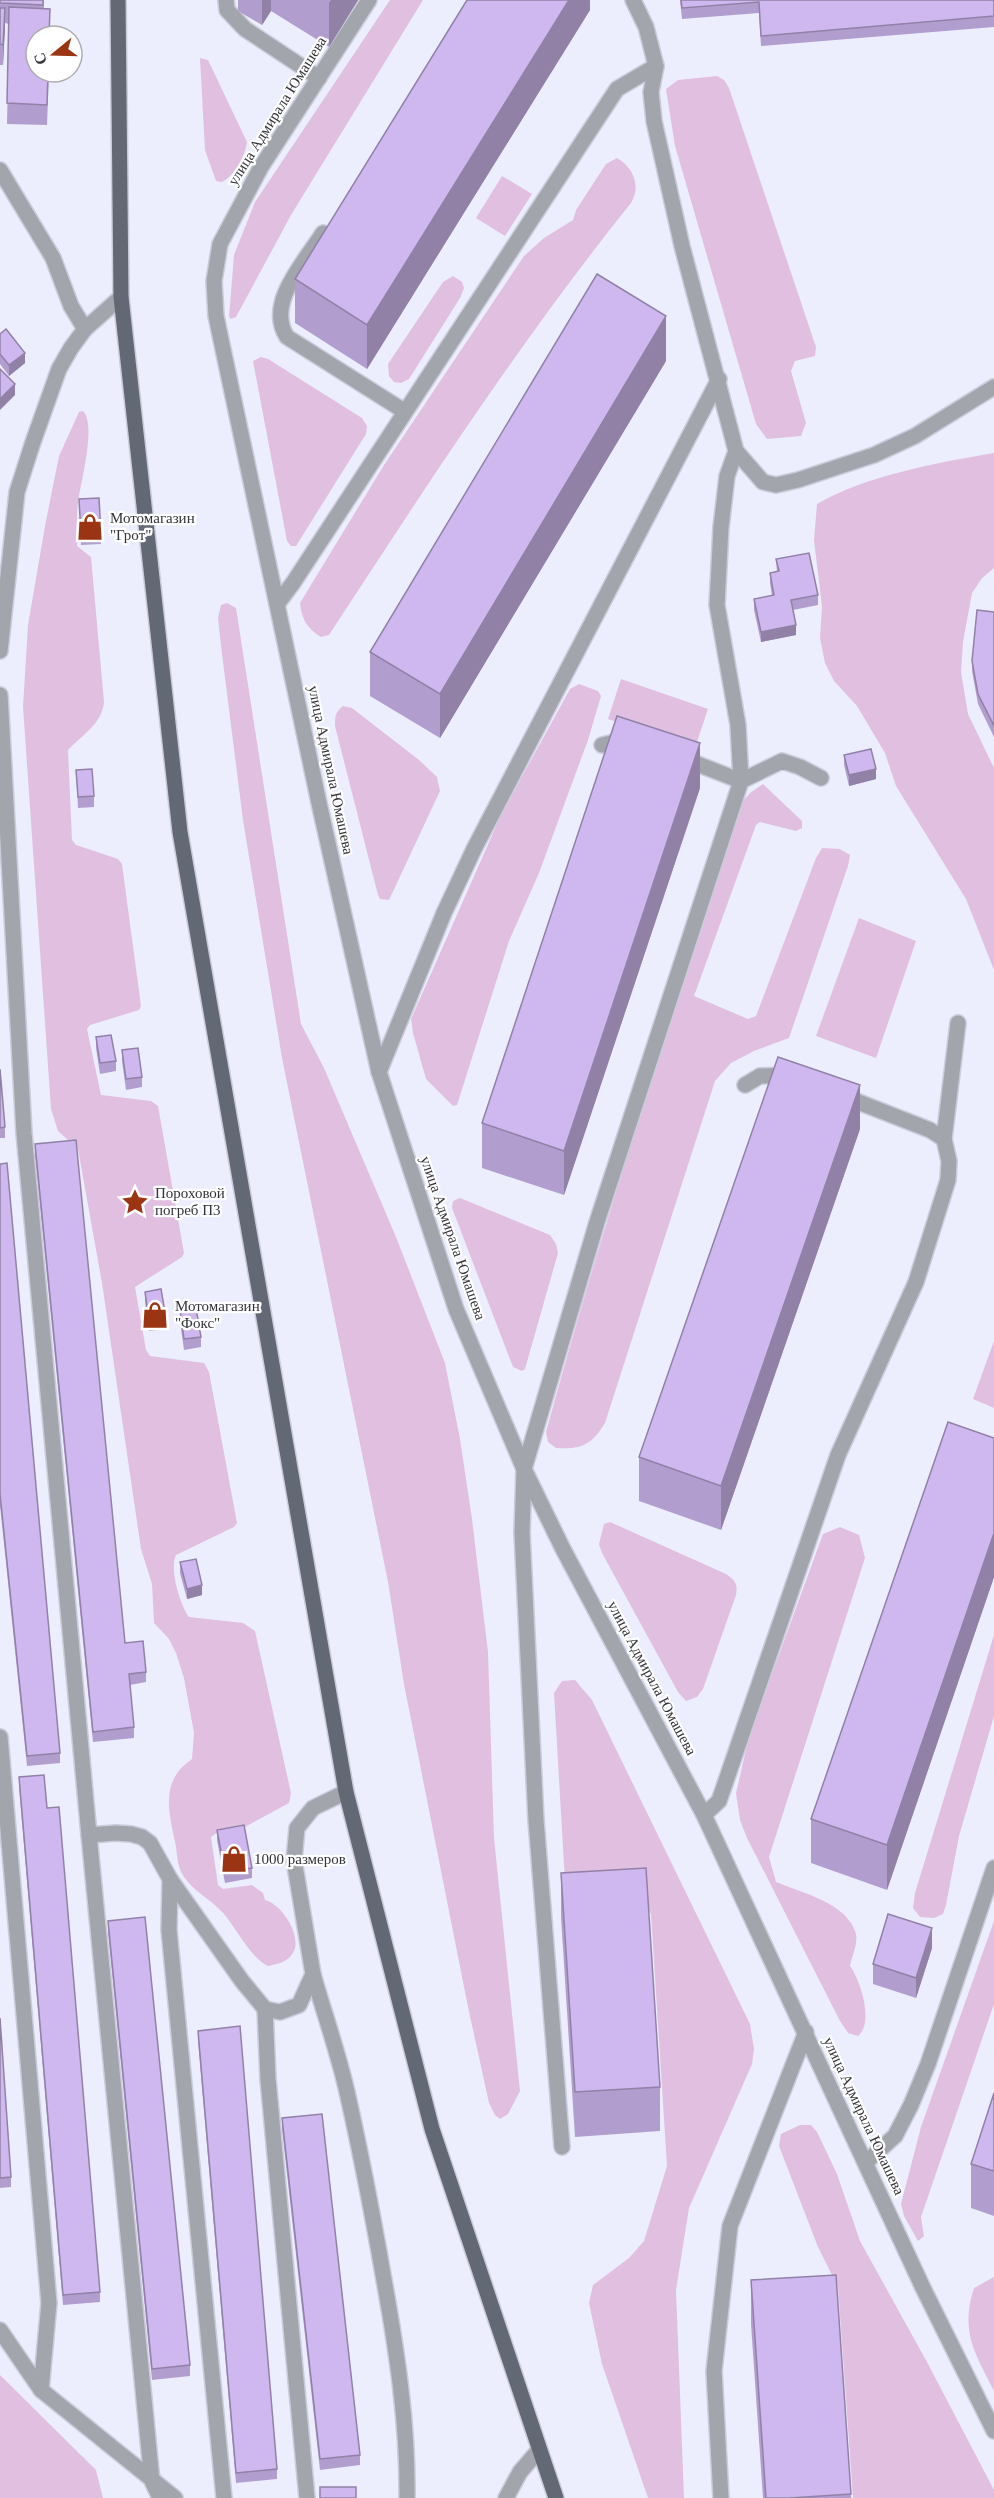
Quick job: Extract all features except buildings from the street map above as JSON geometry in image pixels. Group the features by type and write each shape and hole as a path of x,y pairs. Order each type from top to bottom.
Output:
{"main road":[{"path":"118,0 121,297 180,832 346,1792 432,2129 556,2498"}],"street":[{"path":"226,0 227,10 239,24 319,78"},
{"name":"улица Адмирала Юмашева","path":"369,0 261,166 220,244 214,281 216,316 319,803 379,1072 456,1309 524,1469 563,1549 704,1815 923,2288 994,2431"},
{"path":"633,0 646,27 656,66 651,92 654,121 682,246 719,379 736,451 763,482 777,485 798,480 874,455 915,436 994,387"},
{"path":"278,603 293,584 404,411 617,89 656,66"},
{"path":"0,170 53,258 71,306 85,329"},
{"path":"330,222 281,299 279,314 281,328 287,338 404,411"},
{"path":"0,651 3,589 17,492 59,369 85,329 121,297"},
{"path":"379,1072 439,924 474,849 719,379"},
{"path":"562,2146 536,1820 522,1533 524,1469 601,1212 741,781 738,725 717,604 722,516 727,476 736,451"},
{"path":"0,695 24,1133 152,2481 160,2498"},
{"path":"602,745 630,738 641,742"},
{"path":"672,754 741,781 783,761 801,767 821,778"},
{"path":"704,1815 719,1801 838,1455 916,1282 948,1180 949,1161 944,1139 958,1023"},
{"path":"745,1085 760,1076 790,1075 801,1079"},
{"path":"833,1092 930,1130 944,1139"},
{"path":"0,1737 49,2303 41,2390"},
{"path":"346,1792 313,1808 297,1828 294,1860 313,1974 347,2091 378,2244 392,2326 402,2406 407,2453 407,2498"},
{"path":"89,1835 116,1833 142,1837 150,1843 170,1879 242,1980 266,2009 268,2079 307,2498"},
{"path":"866,2162 895,2136 911,2105 928,2064 994,1868"},
{"path":"170,1879 169,1930 224,2498"},
{"path":"266,2009 280,2012 299,2005 313,1974"},
{"path":"721,2498 714,2371 730,2226 806,2032"},
{"path":"0,2330 41,2390 175,2498"},
{"path":"506,2498 520,2472 539,2450"}],"shaded area":[{"path":"390,0 423,0 291,215 236,317 231,319 229,317 234,255 255,202"},
{"path":"200,58 208,60 247,142 239,165 222,182 216,181 205,150"},
{"path":"717,76 724,80 729,88 816,347 815,356 795,361 791,371 806,423 801,436 767,439 756,424 675,146 666,89 678,80"},
{"path":"617,158 628,167 634,178 635,190 631,203 512,361 329,635 321,637 306,623 300,603 384,465 524,256 544,238 573,220 576,210 606,164"},
{"path":"502,176 532,194 505,236 476,218"},
{"path":"453,276 462,282 464,288 460,298 409,379 401,383 394,382 389,376 388,364 443,282"},
{"path":"261,357 268,359 362,418 367,426 366,434 296,546 291,546 287,541 253,361"},
{"name":"Пороховой погреб П3","path":"83,411 87,418 88,441 77,508 77,546 91,557 104,702 100,717 68,750 72,840 76,845 118,859 122,864 141,1006 139,1010 90,1025 87,1029 101,1095 151,1101 158,1106 184,1253 182,1257 135,1287 146,1350 150,1356 204,1363 209,1372 237,1523 234,1527 176,1555 174,1568 176,1586 189,1617 243,1623 255,1631 291,1793 289,1803 241,1829 215,1834 211,1837 218,1885 223,1889 252,1885 263,1893 265,1900 284,1914 293,1930 295,1946 291,1956 282,1962 268,1966 250,1950 219,1909 188,1883 178,1864 169,1799 172,1783 177,1773 192,1759 194,1733 184,1678 176,1653 169,1639 154,1623 152,1584 141,1549 102,1283 78,1149 58,1131 51,1109 23,707 28,625 59,456 79,412"},
{"path":"994,453 994,568 982,578 972,593 963,642 961,672 968,714 994,768 994,970 966,899 896,786 885,753 857,706 834,681 825,663 820,638 822,607 814,540 817,504 836,494 903,471"},
{"path":"227,603 236,608 301,1024 324,1068 396,1237 445,1363 460,1439 488,1652 494,1838 520,2091 508,2114 500,2119 495,2115 489,2103 468,2007 404,1684 388,1582 282,1058 243,820 221,646 218,618 221,605"},
{"path":"621,679 708,709 695,748 608,719"},
{"path":"579,684 598,691 601,696 588,740 539,873 509,941 457,1105 453,1106 426,1079 411,1019 501,815 570,689"},
{"path":"343,706 352,708 419,760 437,777 440,791 389,900 380,899 378,895 335,726 338,710"},
{"path":"763,784 802,821 802,828 796,831 760,822 756,825 694,996 748,1019 756,1016 816,858 822,848 840,849 850,855 848,866 789,1038 754,1051 731,1063 715,1081 605,1423 591,1441 580,1447 556,1448 548,1442 546,1432 615,1194 743,801"},
{"path":"859,918 916,941 876,1058 816,1036"},
{"path":"460,1198 550,1235 556,1244 558,1253 525,1369 522,1371 513,1367 452,1208 453,1201"},
{"path":"994,1341 994,1408 973,1399"},
{"path":"610,1522 726,1574 735,1583 736,1595 703,1689 697,1697 686,1701 678,1692 602,1553 599,1544 604,1524"},
{"path":"840,1527 859,1535 865,1558 769,1857 776,1882 811,1895 834,1907 851,1923 856,1934 856,1946 850,1966 862,1991 865,2012 863,2030 858,2036 848,2033 840,2021 747,1838 740,1820 736,1793 749,1737 823,1534"},
{"path":"994,1635 994,1716 959,1836 946,1905 943,1914 934,1918 920,1917 913,1908 915,1893"},
{"path":"575,1680 592,1700 750,2024 754,2049 752,2064 689,2208 676,2290 684,2498 648,2498 602,2364 589,2303 593,2285 629,2258 644,2241 667,2166 651,1914 648,1908 565,1882 554,1693 562,1681"},
{"path":"994,1921 994,2004 921,2217 924,2236 918,2241 904,2216 901,2204 921,2127"},
{"path":"800,2125 811,2125 817,2132 837,2174 860,2241 994,2490 994,2498 853,2498 838,2287 818,2247 779,2146 781,2134"},
{"path":"994,2277 994,2391 972,2342 969,2317 974,2288"},
{"path":"0,2375 96,2470 103,2498 0,2498"}],"place":[{"name":"Мотомагазин \"Грот\"","path":"90,527"},
{"name":"Пороховой погреб П3","path":"135,1202"},
{"name":"Мотомагазин \"Фокс\"","path":"155,1315"},
{"name":"1000 размеров","path":"234,1859"}]}
